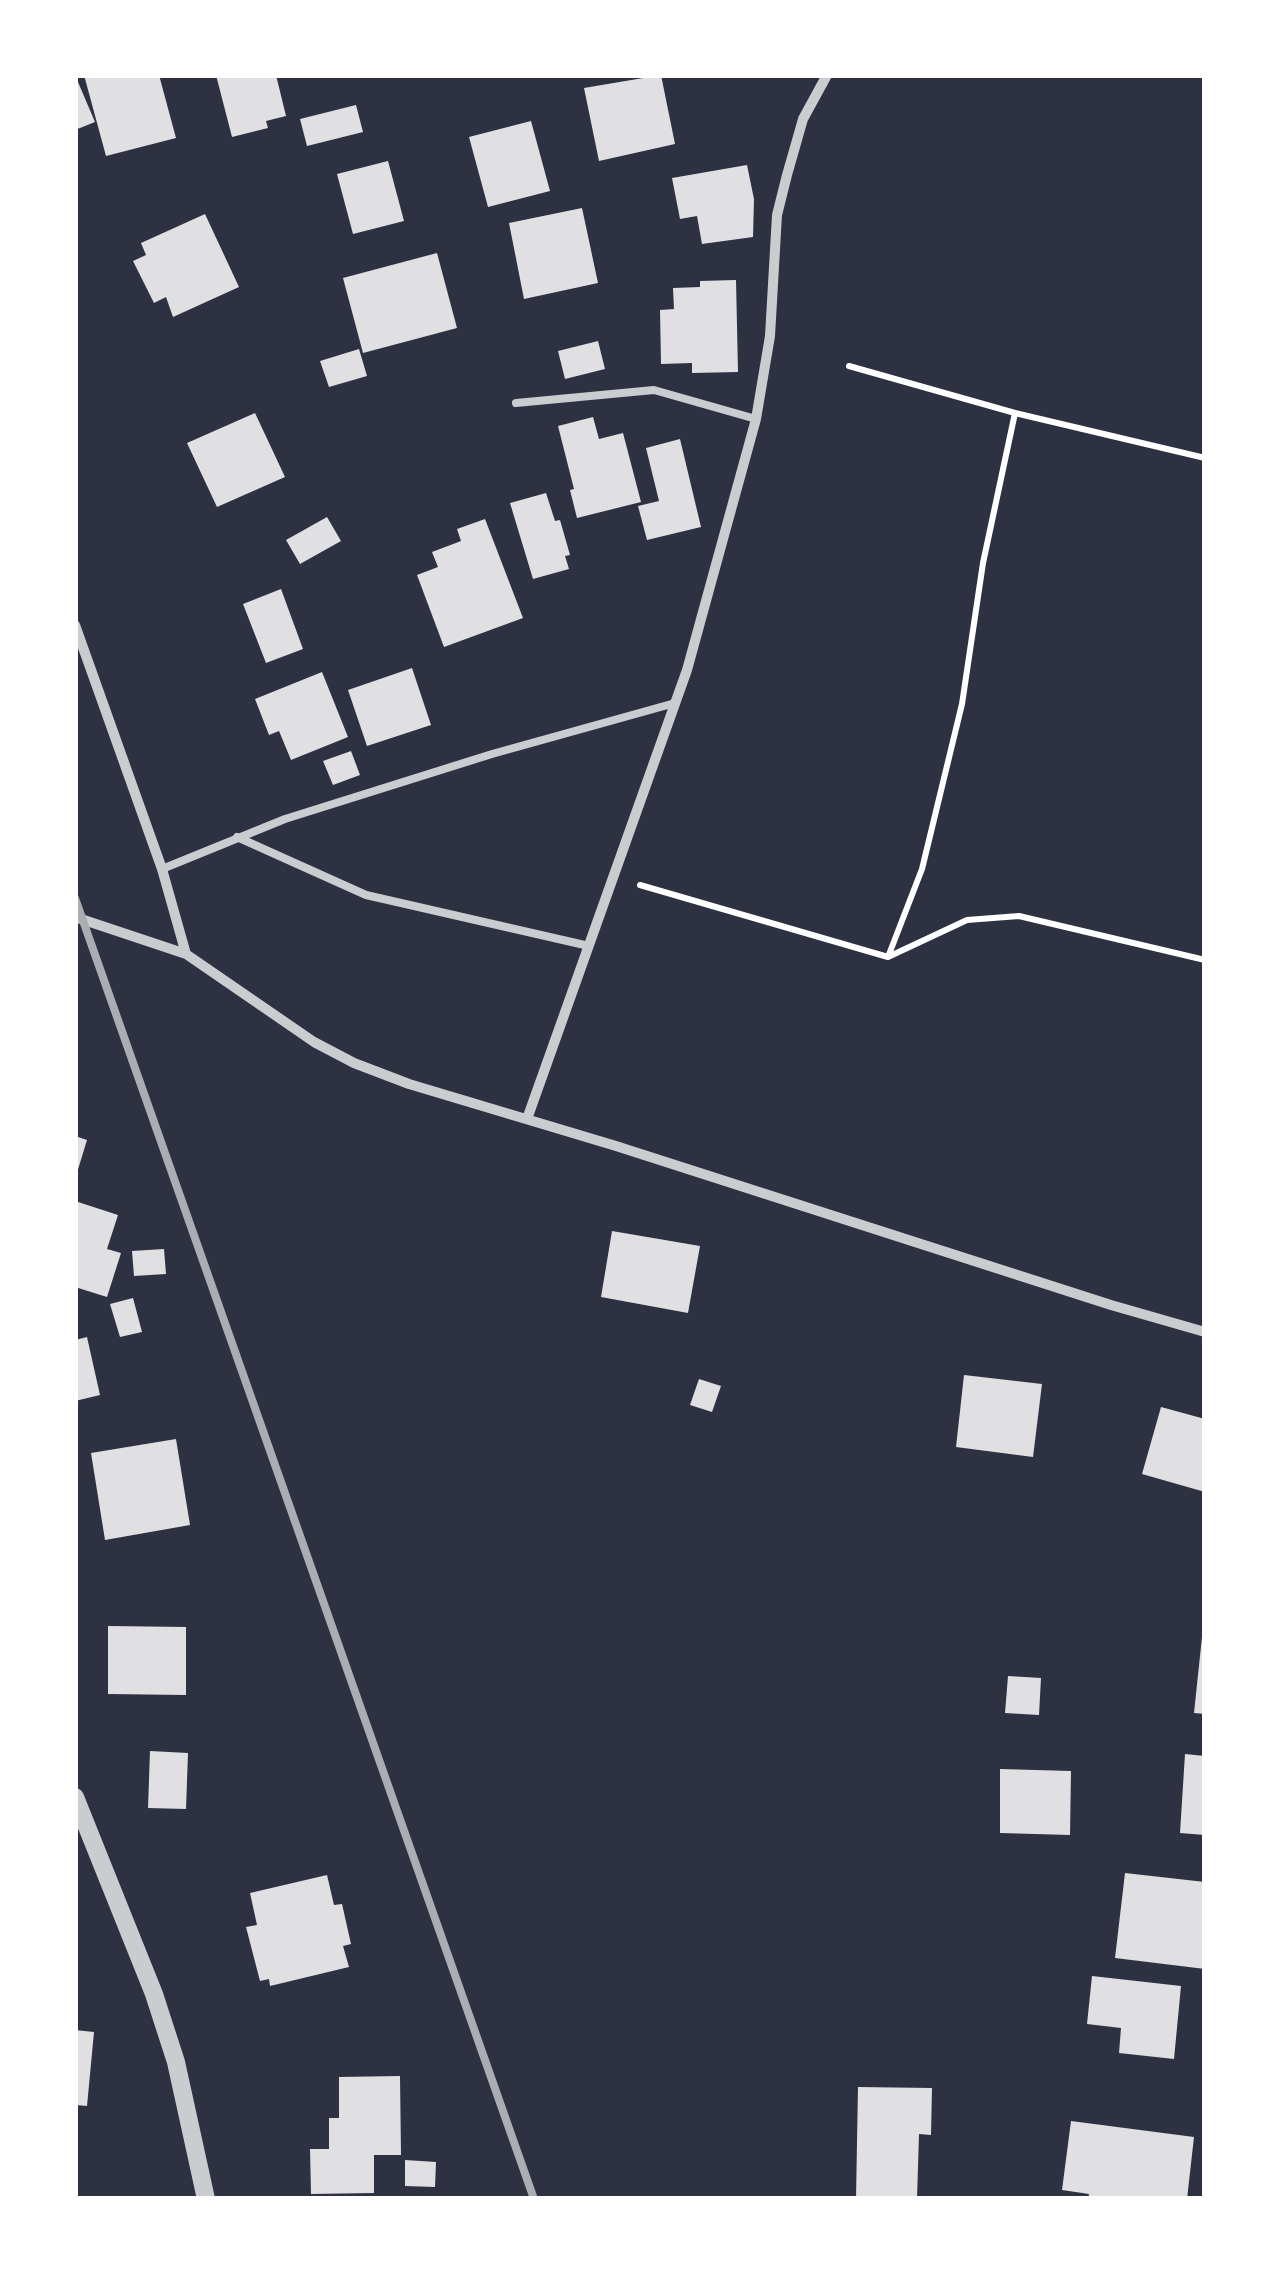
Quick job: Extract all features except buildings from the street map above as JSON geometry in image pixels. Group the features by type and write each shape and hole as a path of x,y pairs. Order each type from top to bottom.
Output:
{"street":[{"path":"527,1119 675,704 756,419 770,336 777,215 803,119 825,76"},
{"path":"75,625 162,868 186,954"},
{"path":"75,917 186,954 275,1018 354,1064 1111,1306 1205,1332"},
{"path":"75,1797 154,1994 185,2098 206,2199"}],"lane":[{"path":"516,402 654,390 756,419"},
{"path":"162,868 285,818 492,754 675,704"},
{"path":"237,838 366,895 589,946"}],"path":[{"path":"849,366 1015,413 1205,458"},
{"path":"888,957 922,869 962,704 984,563 1015,413"},
{"path":"646,888 888,957 967,920 1019,916 1205,960"}],"railway":[{"path":"75,898 534,2199"}]}
